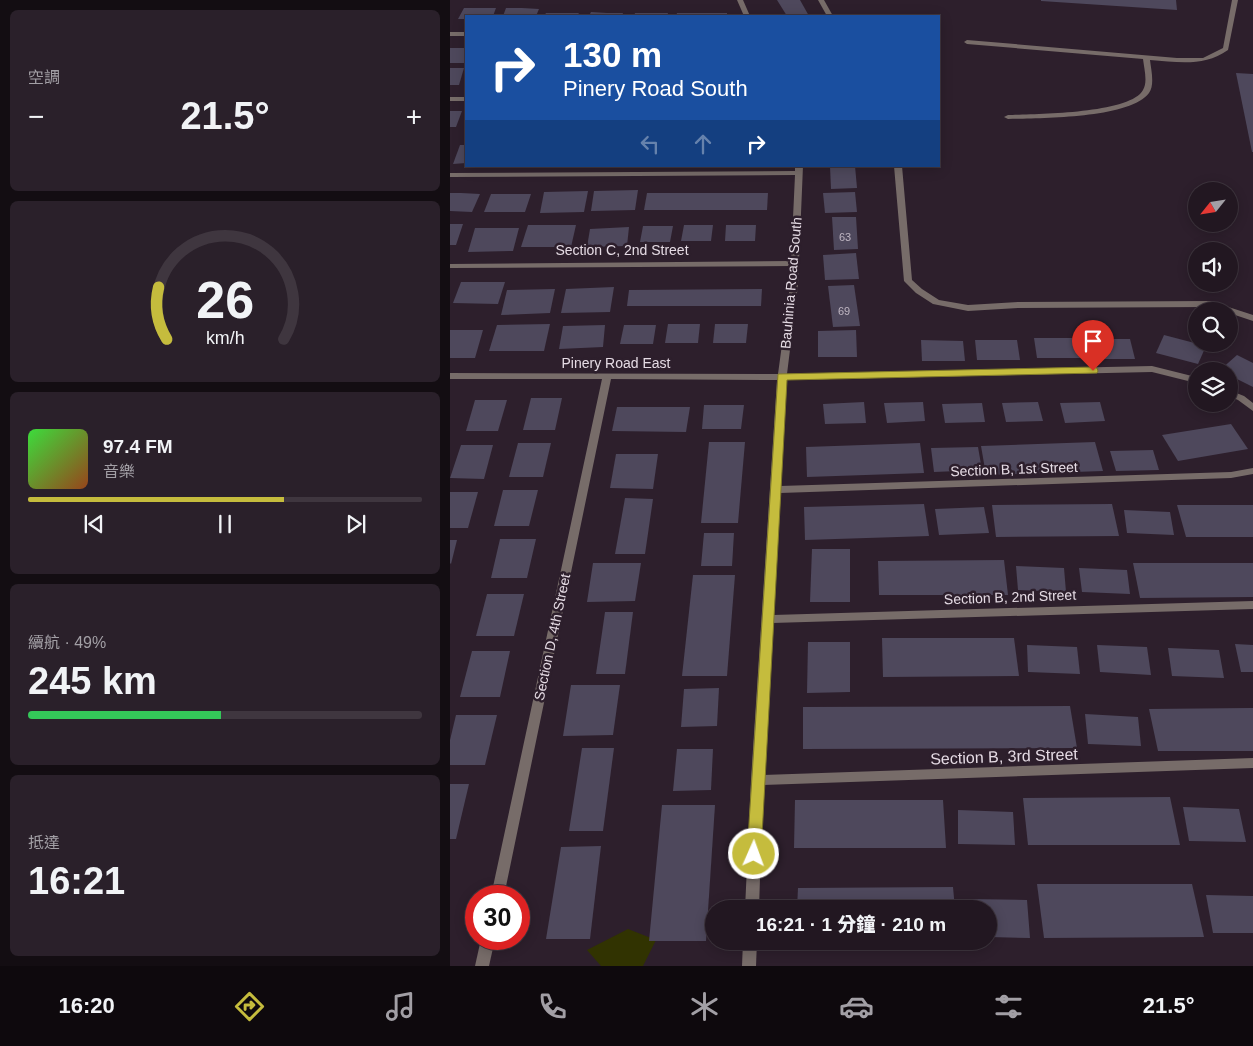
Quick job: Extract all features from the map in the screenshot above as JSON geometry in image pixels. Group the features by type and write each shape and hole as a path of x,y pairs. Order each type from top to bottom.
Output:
{"street":[{"path":"740,0 748,15"},
{"path":"821,0 829,15"},
{"path":"966,42 1146,57 1196,60 1214,58 1226,49 1235,0"},
{"path":"450,34 465,34"},
{"path":"1008,117 1088,112 1115,108 1134,102 1146,92 1148,84 1146,57"},
{"path":"450,99 465,99"},
{"path":"898,167 908,281 936,302 968,308 1018,305 1210,304 1253,318"},
{"path":"450,176 798,170"},
{"name":"Bauhinia Road South","path":"752,900 757,780 782,377 795,263 798,170"},
{"name":"Section C, 2nd Street","path":"450,266 795,263"},
{"name":"Pinery Road East","path":"451,379 782,377 1152,370 1188,378"},
{"name":"Section D, 4th Street","path":"499,885 607,378"},
{"path":"1238,397 1253,408"},
{"name":"Section B, 1st Street","path":"775,490 1222,476 1253,471"},
{"name":"Section B, 2nd Street","path":"768,619 1253,605"},
{"name":"Section B, 3rd Street","path":"757,780 1253,763"},
{"path":"482,966 486,950"},
{"path":"749,966 750,950"}],"shaded area":[{"path":"628,929 656,940 643,966 601,966 587,950"}],"building":[{"path":"777,0 800,0 808,15 786,15"},
{"path":"1176,0 1177,10 1041,1"},
{"path":"464,8 496,8 493,15 465,15 465,19 458,19"},
{"path":"506,8 539,9 536,15 503,15"},
{"path":"591,12 623,13 622,15 590,15"},
{"path":"546,13 579,13 578,15 545,15"},
{"path":"635,13 668,13 667,15 634,15"},
{"path":"677,13 727,13 727,15 676,15"},
{"path":"450,48 465,48 465,63 450,63"},
{"path":"450,68 464,68 459,85 450,85"},
{"path":"1236,73 1253,74 1253,152 1252,152"},
{"path":"450,111 462,111 456,127 450,127"},
{"path":"460,145 465,145 465,163 453,164"},
{"path":"830,167 855,167 857,188 831,189"},
{"path":"638,190 635,210 591,211 594,191"},
{"path":"588,191 584,212 540,213 544,192"},
{"path":"855,192 857,212 825,213 823,193"},
{"path":"450,193 480,194 472,212 450,211"},
{"path":"647,193 768,193 767,210 644,210"},
{"path":"491,194 531,194 525,212 484,212"},
{"path":"832,217 856,217 858,249 834,250"},
{"path":"450,224 463,224 456,245 450,245"},
{"path":"528,225 576,225 571,247 521,247"},
{"path":"684,225 713,225 711,241 681,241"},
{"path":"726,225 756,225 755,241 725,241"},
{"path":"643,226 673,226 670,242 640,242"},
{"path":"629,227 627,246 587,247 590,229"},
{"path":"475,228 519,228 513,251 468,252"},
{"path":"856,253 859,279 825,280 823,255"},
{"path":"461,282 505,282 498,304 453,303"},
{"path":"854,285 860,326 833,327 828,286"},
{"path":"614,287 610,312 561,313 566,289"},
{"path":"555,289 550,313 501,315 507,290"},
{"path":"762,289 761,306 627,306 629,290"},
{"path":"550,324 544,351 489,351 497,325"},
{"path":"668,324 700,324 698,343 665,343"},
{"path":"715,324 748,324 746,343 713,343"},
{"path":"605,325 603,347 559,349 563,326"},
{"path":"624,325 656,325 653,344 620,344"},
{"path":"450,330 483,330 475,358 450,358"},
{"path":"856,330 857,357 818,357 818,331"},
{"path":"1164,335 1188,341 1188,352 1203,352 1199,362 1190,362 1156,353"},
{"path":"1034,338 1076,338 1080,358 1037,358"},
{"path":"1088,339 1130,339 1135,359 1092,359"},
{"path":"921,340 963,341 965,361 922,361"},
{"path":"975,340 1017,340 1020,360 977,360"},
{"path":"1237,355 1253,363 1253,387 1238,380 1238,362 1229,362"},
{"path":"531,398 562,398 555,430 523,430"},
{"path":"475,400 507,400 498,431 466,431"},
{"path":"864,402 866,423 825,424 823,404"},
{"path":"923,402 925,421 887,423 884,403"},
{"path":"1038,402 1043,421 1006,422 1002,403"},
{"path":"1100,402 1105,421 1065,423 1060,403"},
{"path":"982,403 985,422 945,423 942,404"},
{"path":"704,405 744,405 741,429 702,429"},
{"path":"617,407 690,407 686,432 612,431"},
{"path":"1231,424 1248,449 1178,461 1162,435"},
{"path":"709,442 745,442 738,523 701,523"},
{"path":"1095,442 1103,471 986,475 981,446"},
{"path":"518,443 551,443 543,477 509,477"},
{"path":"920,443 924,473 807,477 806,447"},
{"path":"461,445 493,445 484,479 450,478"},
{"path":"978,447 982,470 934,472 931,448"},
{"path":"1153,450 1159,470 1116,471 1110,451"},
{"path":"616,454 658,454 653,489 610,488"},
{"path":"503,490 538,490 529,526 494,526"},
{"path":"450,492 478,492 468,528 450,528"},
{"path":"625,498 653,499 645,554 615,554"},
{"path":"924,504 929,536 805,540 804,507"},
{"path":"1112,504 1119,536 996,537 992,505"},
{"path":"1177,505 1253,505 1253,537 1186,537"},
{"path":"984,507 989,533 939,535 935,509"},
{"path":"1124,510 1170,512 1174,535 1127,533"},
{"path":"704,533 734,533 732,566 701,566"},
{"path":"500,539 536,539 527,578 491,578"},
{"path":"450,540 457,540 451,564 450,563"},
{"path":"812,549 850,549 850,602 810,602"},
{"path":"1004,560 1008,595 879,595 878,561"},
{"path":"593,563 641,563 635,601 587,602"},
{"path":"1133,563 1253,563 1253,597 1140,598"},
{"path":"1016,566 1064,568 1066,592 1018,590"},
{"path":"1079,568 1127,570 1130,594 1082,592"},
{"path":"693,575 735,575 727,676 682,676"},
{"path":"487,594 524,594 514,636 476,636"},
{"path":"605,612 633,612 625,674 596,674"},
{"path":"882,638 1014,638 1019,676 883,677"},
{"path":"808,642 850,642 850,692 807,693"},
{"path":"1235,644 1253,645 1253,672 1241,672"},
{"path":"1027,645 1077,647 1080,674 1028,672"},
{"path":"1097,645 1147,647 1151,675 1100,672"},
{"path":"1168,648 1219,650 1224,678 1172,676"},
{"path":"472,651 510,651 500,697 460,697"},
{"path":"571,685 620,685 613,735 563,736"},
{"path":"719,688 717,726 681,727 684,689"},
{"path":"1070,706 1077,748 803,749 803,707"},
{"path":"1253,708 1253,751 1158,751 1149,709"},
{"path":"1085,714 1138,717 1141,746 1088,744"},
{"path":"456,715 497,715 485,765 450,765 450,740"},
{"path":"582,748 614,748 603,831 569,831"},
{"path":"677,749 713,749 711,790 673,791"},
{"path":"450,784 469,784 456,839 450,839"},
{"path":"1170,797 1180,845 1028,845 1023,798"},
{"path":"795,800 943,800 946,848 794,848"},
{"path":"662,805 715,805 709,900 705,900 705,941 649,941"},
{"path":"1183,807 1239,809 1246,842 1189,841"},
{"path":"958,810 1013,812 1015,845 958,844"},
{"path":"601,846 590,939 546,939 561,847"},
{"path":"1037,884 1192,884 1204,937 1044,938"},
{"path":"953,887 954,900 797,900 798,888"},
{"path":"1206,895 1253,896 1253,933 1213,933"},
{"path":"968,899 1027,900 1030,938 997,937 997,900"}],"route":[{"path":"754,854 782,377 1093,371"}]}
